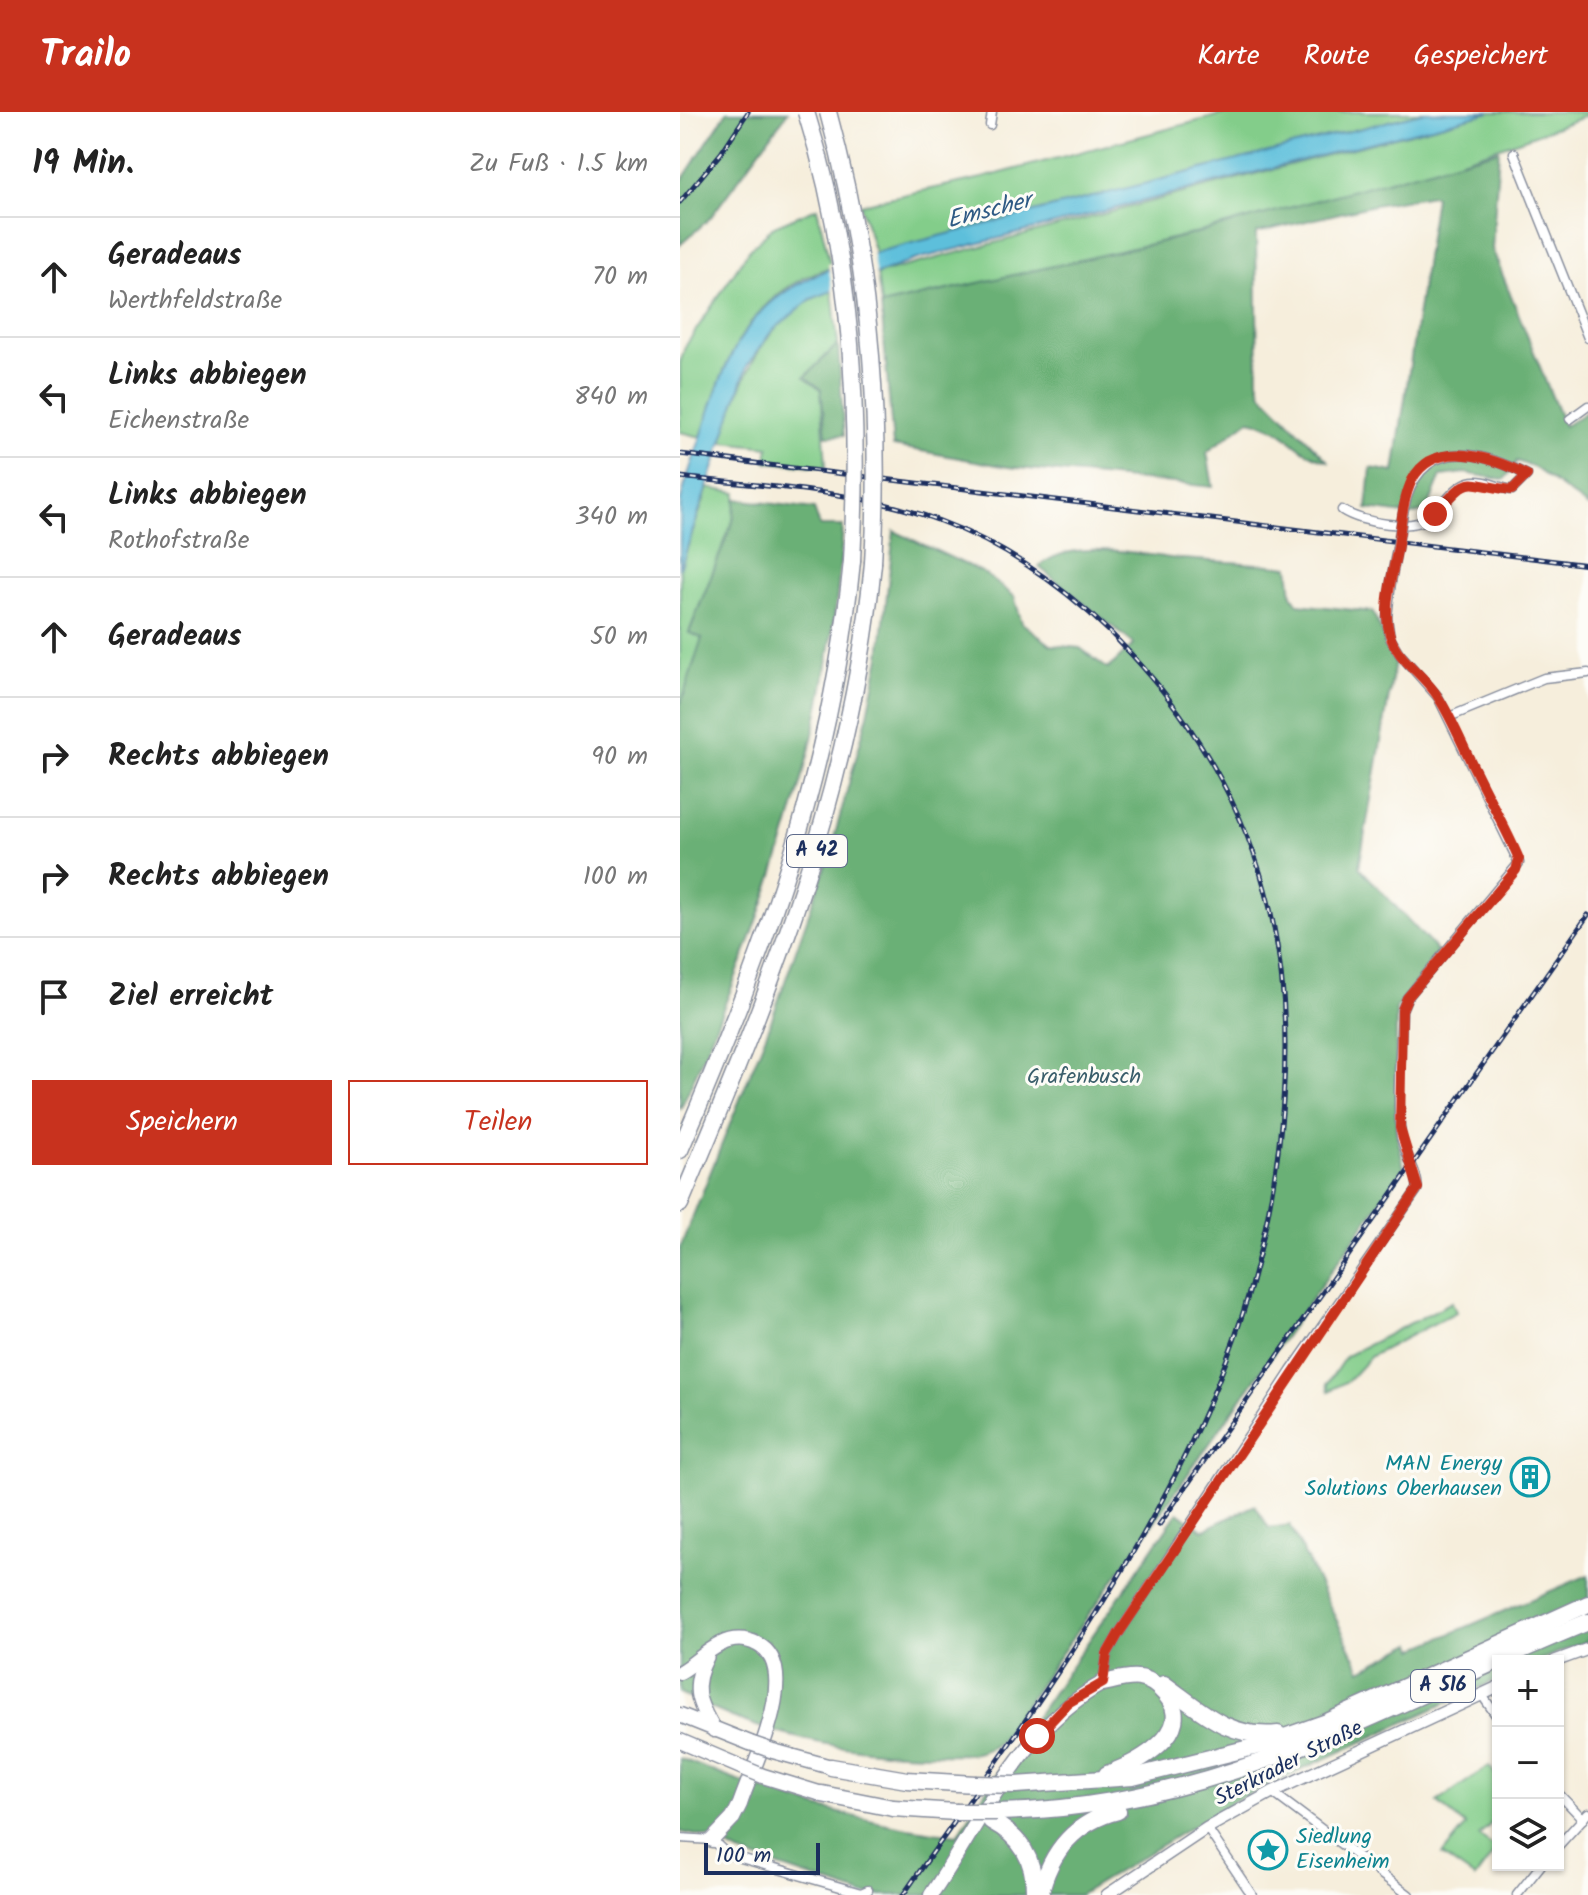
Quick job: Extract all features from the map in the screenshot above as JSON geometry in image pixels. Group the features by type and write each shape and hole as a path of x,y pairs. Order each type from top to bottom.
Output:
{"highway":[{"name":"A 42","path":"680,1150 746,991 804,822 833,699 852,561 856,436 850,329 830,206 806,112"},
{"name":"A 42","path":"680,1204 766,997 824,828 857,686 873,563 877,469 870,324 851,204 828,112"},
{"name":"A 516","path":"831,1767 907,1780 1016,1785 1133,1777 1193,1765 1291,1736 1588,1606"},
{"name":"A 516","path":"994,1816 1085,1807 1194,1785 1331,1736 1588,1622"},
{"path":"1103,1683 1124,1674 1145,1674 1161,1681 1219,1725 1249,1734 1291,1736"},
{"path":"1086,1781 1142,1759 1163,1742 1173,1720 1171,1701 1150,1681 1134,1677 1103,1683"},
{"path":"1037,1895 1054,1857 1078,1829 1103,1814 1176,1796 1194,1785"},
{"path":"822,1794 893,1808 994,1816 1027,1854 1037,1895"}],"main road":[{"path":"680,1672 729,1641 754,1642 770,1654 779,1678 776,1697 740,1804 733,1818 712,1840"},
{"path":"709,1652 697,1678 695,1693 714,1730"},
{"path":"936,1893 1042,1730 1068,1703 1103,1683"},
{"path":"680,1715 773,1751 831,1767"},
{"path":"680,1741 687,1747 763,1776 822,1794"}],"street":[{"path":"990,125 992,112"},
{"path":"1514,153 1588,338"},
{"path":"1570,419 1588,406"},
{"path":"1103,1683 1107,1654 1119,1633 1291,1371 1417,1190 1418,1179 1407,1161 1400,1128 1402,1010 1407,998 1519,863 1449,717 1433,689 1399,653 1390,638 1387,618 1391,582 1404,508 1416,474 1440,457 1484,458 1527,475 1512,490 1478,481 1467,483 1431,518 1418,524 1366,519 1342,510"},
{"path":"1449,717 1544,678 1588,673"},
{"path":"1564,1658 1588,1649"},
{"name":"Sterkrader Straße","path":"1107,1895 1207,1828 1272,1792 1492,1690"},
{"path":"1482,1695 1492,1709"},
{"path":"1272,1792 1409,1895"},
{"path":"1564,1798 1585,1816 1564,1839"},
{"path":"1207,1828 1252,1895"},
{"path":"680,1838 712,1840 727,1854 861,1893 868,1890"},
{"path":"1517,1895 1536,1871"}],"green space":[{"path":"727,112 788,112 710,218 680,245 680,183"},
{"path":"1232,112 1425,112 875,253 860,204 982,178"},
{"path":"1490,112 1588,112 1588,115 1502,147 1327,200 1149,245 881,305 877,274"},
{"path":"1499,150 1492,249 1564,426 1588,411 1588,507 1535,468 1517,461 1504,480 1465,473 1441,476 1427,510 1412,515 1367,509 1371,468 1394,472 1435,197 1432,195 1374,205 1256,233 1258,380 1262,394 1328,461 1306,452 1273,428 1249,420 1207,452 1213,487 1008,467 893,446 881,305 1186,236"},
{"path":"817,208 831,267 802,279 778,294 759,313 730,357 701,437 680,432 680,363 685,347 749,250 774,226"},
{"path":"832,290 838,344 805,377 821,389 826,467 766,462 769,447 722,442 747,372 772,332 808,301"},
{"path":"838,344 844,435 826,436 821,389 805,377"},
{"path":"708,488 737,493 733,521 689,632 702,638 680,707 680,569"},
{"path":"736,499 814,509 820,526 843,526 836,604 809,754 789,826 740,968 680,1110 680,707 702,638 689,633 733,521"},
{"name":"Grafenbusch","path":"894,531 982,572 1014,596 1022,623 1051,645 1080,648 1108,669 1134,644 1039,567 1052,558 1084,550 1102,550 1289,567 1292,595 1298,604 1373,612 1395,662 1359,867 1438,952 1396,1009 1396,1129 1404,1168 999,1742 984,1751 969,1754 902,1753 836,1746 772,1731 710,1708 680,1693 680,1248 769,1027 829,856 868,714 880,656"},
{"path":"1452,1302 1456,1312 1371,1356 1349,1380 1329,1391 1327,1384 1346,1356"},
{"path":"1255,1505 1269,1528 1290,1525 1361,1670 1413,1643 1415,1649 1588,1575 1588,1641 1552,1655 1492,1655 1492,1682 1236,1800 1079,1895 863,1895 739,1853 715,1839 680,1832 680,1758 816,1807 887,1824 958,1835 993,1779 1178,1512 1203,1530"},
{"path":"1489,1766 1492,1770 1492,1822 1479,1836 1492,1845 1492,1856 1475,1878 1442,1855 1466,1826 1437,1802"}],"water":[{"path":"1425,112 1490,112 914,260 811,299 771,332 747,366 680,569 681,501 718,387 731,355 746,330 764,309 785,292 811,277 881,251"}],"pier":[{"path":"872,250 876,278 833,294 828,264"}],"railway":[{"path":"680,202 721,153 748,112"},
{"path":"680,454 1588,565"},
{"path":"680,477 812,491 878,502 909,511 993,545 1068,595 1132,655 1181,715 1202,747 1222,781 1254,853 1274,928 1282,980 1285,1035 1284,1092 1278,1149 1258,1261 1225,1364 1161,1503 1122,1571 1036,1704 903,1895"},
{"path":"1159,1525 1588,915"}],"place":[{"name":"MAN Energy Solutions Oberhausen","path":"1530,1477"},
{"name":"Siedlung Eisenheim","path":"1268,1850"}],"route":[{"path":"1037,1736 1068,1703 1103,1683 1107,1654 1119,1633 1291,1371 1418,1188 1418,1179 1407,1161 1400,1128 1402,1010 1407,998 1516,870 1519,859 1438,697 1399,653 1390,638 1387,618 1391,582 1408,490 1421,468 1440,457 1472,456 1508,465 1527,475 1519,487 1512,490 1478,481 1467,483 1435,514"}],"water label":[{"name":"Emscher","path":"989,211"}]}
